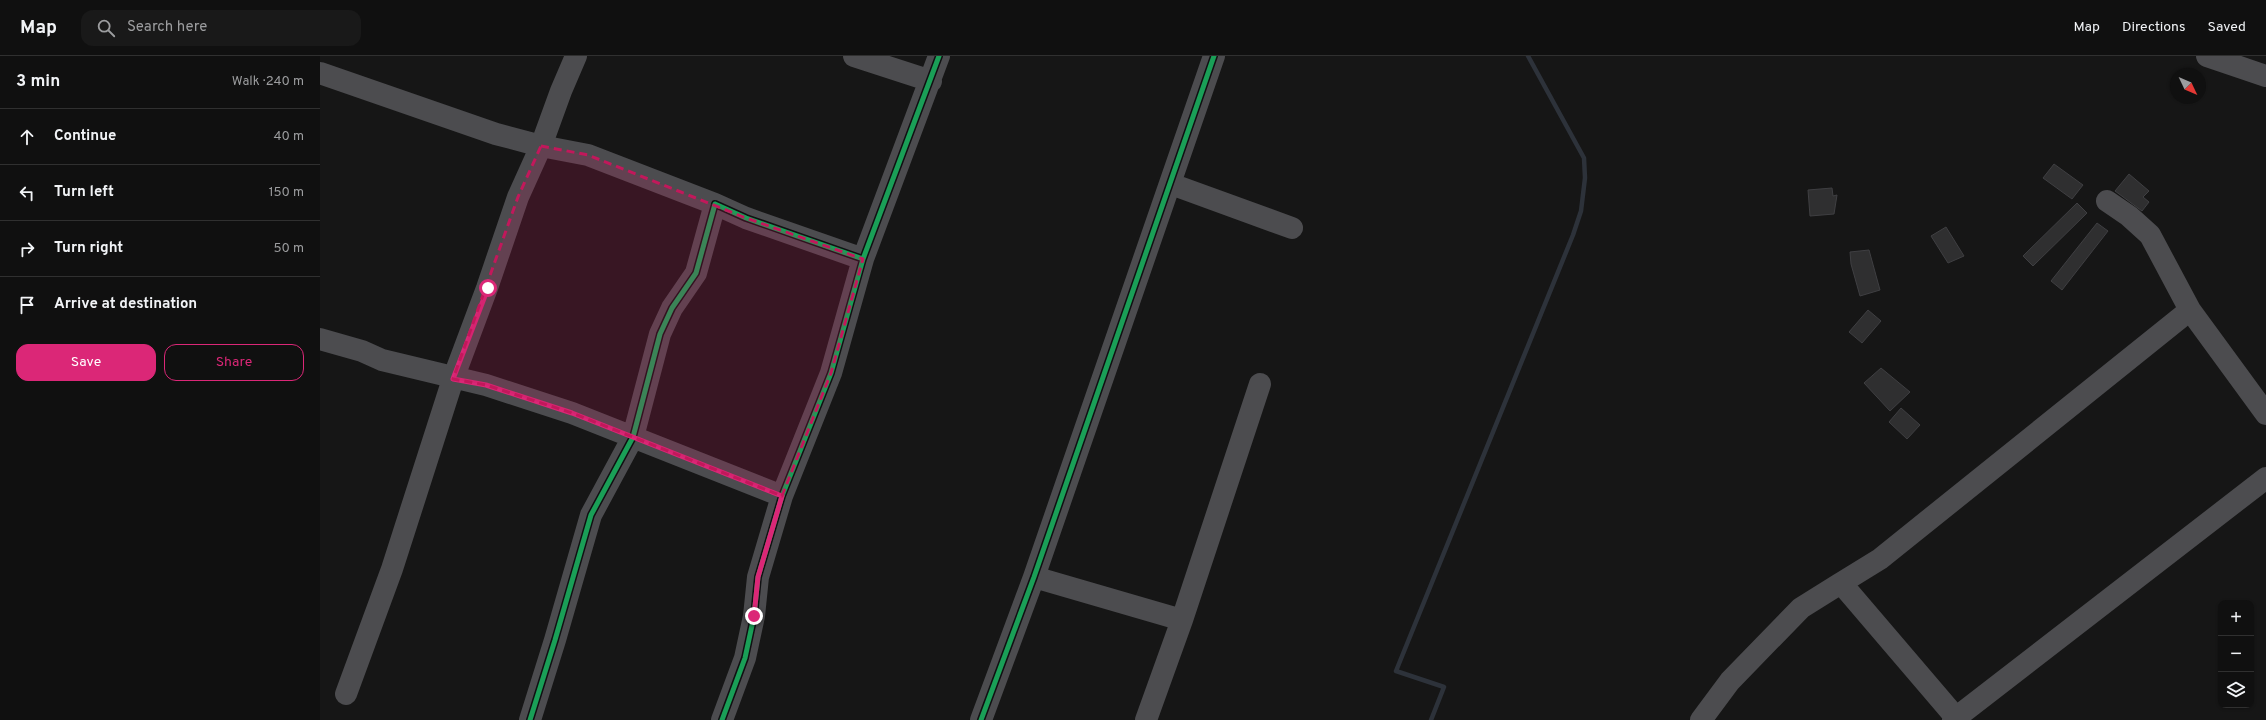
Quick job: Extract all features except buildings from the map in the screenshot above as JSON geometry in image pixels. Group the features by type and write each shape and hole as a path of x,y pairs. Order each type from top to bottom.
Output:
{"street":[{"path":"346,694 408,522 453,379 488,288 518,197 542,146 561,91 576,56"},
{"path":"854,56 931,81"},
{"path":"722,720 745,658 754,616 758,577 782,496 831,373 863,259 931,81 939,56"},
{"path":"981,720 1034,577 1214,56"},
{"path":"2207,56 2266,76"},
{"path":"320,73 496,134 542,146 588,155 715,204 746,218 863,259"},
{"path":"1170,184 1292,228"},
{"path":"2107,201 2129,216 2150,234 2190,310 2266,414"},
{"path":"530,720 556,640 590,515 632,437 660,334 672,308 696,273 715,204"},
{"path":"1701,720 1730,681 1801,608 1880,559 2190,310"},
{"path":"320,339 362,351 382,360 453,379 486,385 572,413 782,496"},
{"path":"1146,720 1182,620 1260,384"},
{"path":"1841,583 1956,719 2266,478"},
{"path":"1034,577 1182,620"}],"highlighted area":[{"path":"541,146 588,155 746,218 863,259 831,373 782,496 572,413 486,385 453,379 518,197"}],"waterway":[{"path":"1431,720 1444,687 1396,671 1573,235 1581,211 1585,178 1584,158 1528,56"}],"cycle path":[{"path":"722,720 745,658 754,616 758,577 782,496 831,373 863,259 939,56"},
{"path":"981,720 1034,577 1214,56"},
{"path":"530,720 591,515 633,437 660,334 672,308 696,273 715,204 746,218 863,259"}],"route":[{"path":"488,288 453,379 486,385 572,413 782,496 758,577 754,616"}]}
